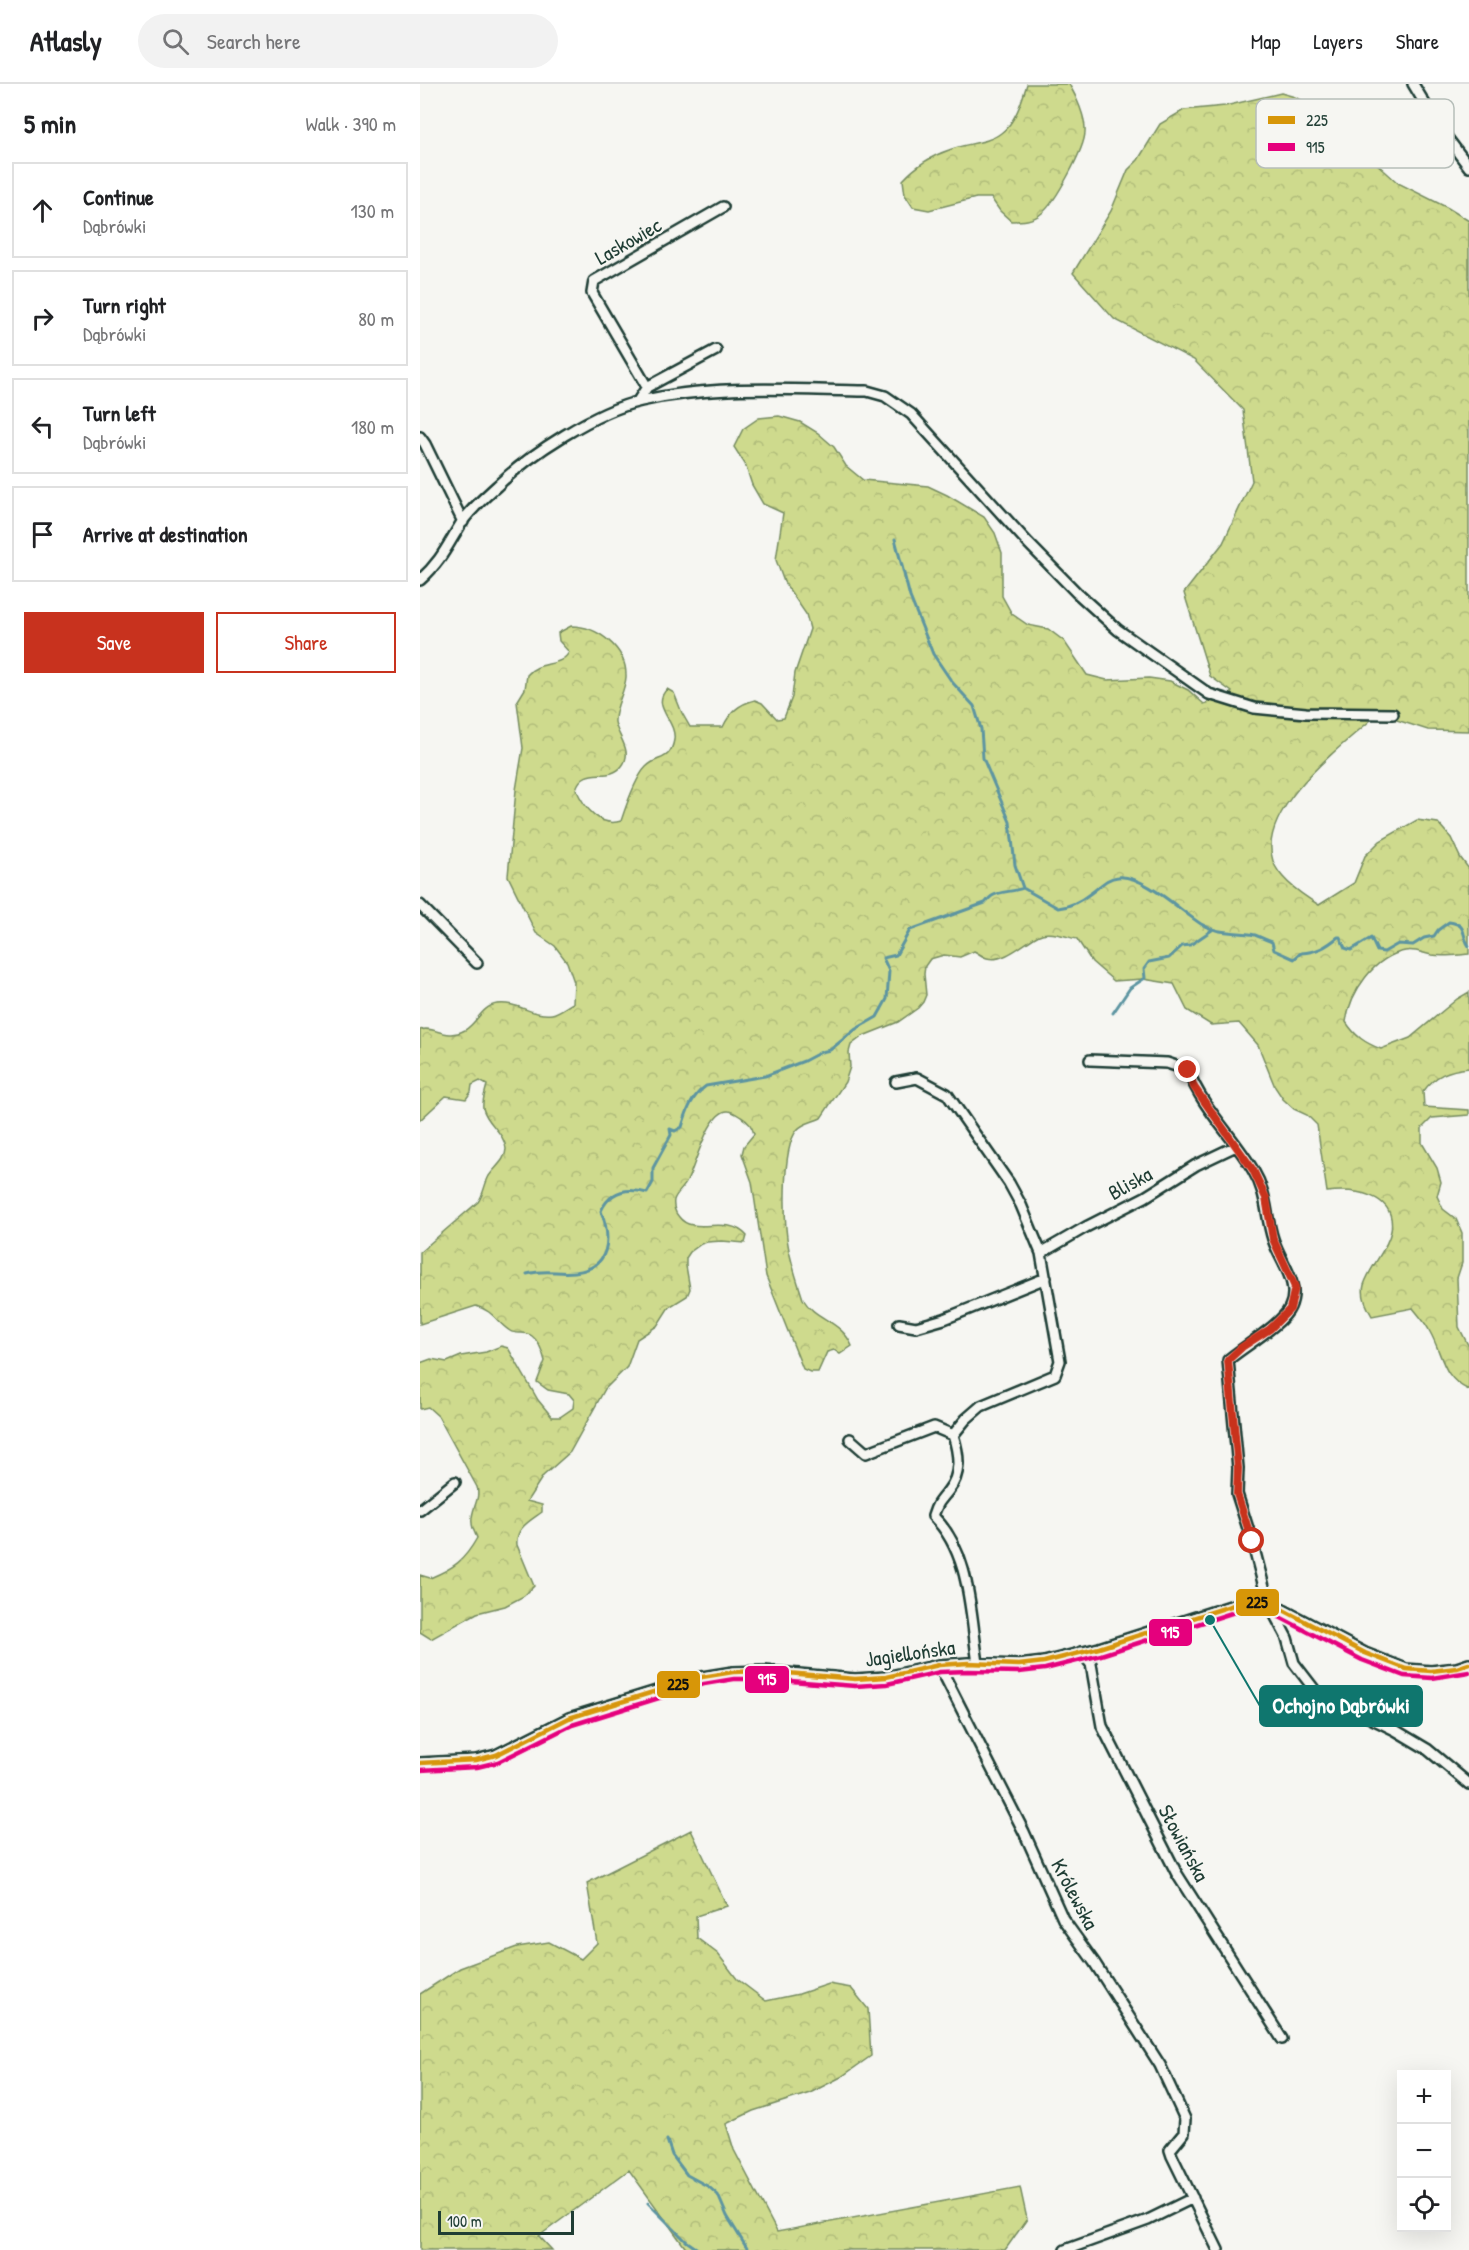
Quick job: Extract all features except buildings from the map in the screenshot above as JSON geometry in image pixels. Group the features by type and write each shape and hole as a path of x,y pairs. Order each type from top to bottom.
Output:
{"street":[{"path":"1413,84 1422,99"},
{"path":"1454,147 1469,167"},
{"name":"Laskowiec","path":"647,387 592,293 594,281 723,207"},
{"path":"638,401 647,387 716,350"},
{"path":"420,580 437,564 463,522 498,485 523,464 567,434 638,401 683,393 747,390 867,391 885,396 911,414 1077,593 1118,630 1209,694 1254,708 1306,713 1393,714"},
{"path":"420,437 463,522"},
{"path":"420,906 477,963"},
{"path":"1090,1060 1167,1063 1188,1070 1194,1087 1253,1170 1266,1198 1273,1239 1295,1287 1290,1309 1270,1329 1242,1347 1228,1360 1238,1468 1237,1494 1268,1602 1287,1638 1293,1663 1324,1702 1358,1712 1395,1730 1427,1749 1469,1784"},
{"path":"896,1082 917,1078 947,1094 1009,1183 1041,1253 1060,1361 1055,1375 981,1406 952,1435"},
{"name":"Bliska","path":"1041,1253 1145,1197 1196,1165 1236,1146"},
{"path":"899,1324 916,1327 944,1319 1046,1278"},
{"path":"850,1439 866,1453 934,1427 952,1435 958,1450 957,1479 937,1503 933,1516 943,1526 955,1545 964,1570 978,1663"},
{"path":"420,1510 455,1482"},
{"path":"1268,1602 1365,1653 1406,1669 1431,1671 1469,1664"},
{"name":"Jagiellońska","path":"420,1763 476,1760 496,1755 569,1718 702,1677 733,1672 765,1671 827,1678 865,1678 886,1677 939,1665 978,1663 1019,1665 1044,1662 1240,1603 1268,1602"},
{"name":"Słowiańska","path":"1081,1652 1091,1664 1102,1726 1178,1874 1282,2039"},
{"name":"Królewska","path":"939,1665 1024,1832 1063,1919 1094,1962 1160,2065 1185,2119 1184,2133 1170,2150 1193,2198"},
{"path":"1457,1668 1469,1670"},
{"path":"1065,2250 1148,2220 1193,2198 1218,2250"}],"green space":[{"path":"1027,84 1069,84 1084,120 1084,140 1080,150 1048,207 1039,216 1023,221 1011,221 991,198 976,198 929,210 913,207 905,195 903,180 918,166 936,155 995,137 1001,133 1011,123 1021,104"},
{"path":"1281,93 1298,99 1256,99 1256,168 1382,168 1398,183 1469,221 1469,731 1428,730 1378,714 1306,779 1277,820 1271,841 1276,868 1299,892 1319,905 1354,883 1365,856 1380,841 1417,820 1438,823 1451,838 1469,869 1469,954 1437,956 1405,951 1383,960 1358,988 1346,1022 1361,1038 1381,1049 1410,1038 1457,999 1469,992 1469,1068 1443,1074 1432,1081 1423,1092 1424,1107 1469,1110 1469,1115 1432,1118 1422,1128 1422,1143 1437,1168 1441,1182 1437,1196 1443,1209 1456,1219 1462,1233 1462,1263 1457,1278 1459,1327 1469,1347 1469,1390 1453,1379 1448,1372 1428,1329 1413,1308 1372,1316 1365,1301 1363,1289 1389,1238 1391,1218 1387,1208 1371,1196 1360,1193 1327,1192 1317,1125 1307,1115 1294,1109 1283,1099 1275,1087 1258,1045 1239,1023 1211,1025 1187,1010 1174,984 1143,979 1114,981 1092,962 1077,939 1043,934 1007,955 994,959 974,951 960,957 944,955 930,959 925,966 926,995 918,1008 898,1022 863,1036 851,1045 850,1067 845,1082 821,1118 797,1130 788,1153 785,1188 787,1239 803,1299 814,1312 835,1325 852,1346 840,1354 834,1350 827,1352 818,1372 803,1369 766,1276 752,1182 742,1154 744,1146 754,1134 748,1122 735,1113 728,1111 721,1113 708,1129 687,1181 675,1197 674,1207 685,1223 702,1226 730,1226 739,1229 747,1236 745,1243 707,1242 690,1252 686,1258 690,1289 687,1296 669,1307 657,1326 637,1339 627,1367 605,1389 570,1452 543,1476 527,1501 542,1505 542,1512 521,1529 517,1539 517,1545 534,1586 524,1596 505,1606 477,1613 431,1639 420,1632 420,1575 430,1578 446,1571 458,1563 472,1546 477,1538 472,1527 472,1514 478,1492 438,1416 428,1407 420,1409 420,1363 431,1359 447,1362 501,1346 508,1348 538,1400 552,1417 560,1417 573,1408 574,1400 569,1394 548,1390 537,1382 545,1361 540,1347 532,1336 510,1331 482,1308 476,1306 420,1324 420,1252 478,1202 489,1176 502,1160 506,1149 505,1143 483,1108 487,1085 480,1081 472,1085 471,1092 466,1099 446,1096 420,1120 420,1030 431,1029 446,1034 458,1033 469,1027 487,1008 497,1004 552,1014 573,1003 574,982 567,962 555,946 536,933 508,876 516,790 523,748 517,702 525,689 527,675 538,667 565,657 569,652 559,641 558,633 571,626 600,634 616,648 621,657 626,677 615,722 626,749 625,760 617,771 585,777 576,789 588,809 606,821 621,821 631,792 642,772 650,763 670,752 674,733 661,701 667,689 674,693 690,727 723,727 736,709 755,700 762,703 777,719 784,718 792,697 795,673 810,629 806,614 784,582 776,560 783,513 763,504 752,485 745,464 734,447 743,429 759,418 779,416 800,422 818,433 834,447 846,466 863,480 928,486 984,517 995,533 1002,553 1002,596 1012,614 1028,625 1048,629 1064,641 1087,675 1107,680 1149,678 1170,681 1188,690 1204,704 1223,698 1232,692 1210,676 1184,593 1223,543 1252,481 1243,410 1194,360 1114,319 1073,273 1111,211 1128,170 1138,160 1160,124 1184,110 1225,106"},
{"path":"691,1830 727,1906 696,1916 697,1938 718,1954 737,1979 766,2001 799,1994 829,1984 851,1988 868,2009 871,2056 841,2077 810,2093 753,2111 726,2124 734,2150 777,2232 1020,2187 1027,2219 1005,2250 687,2250 629,2170 539,2236 552,2250 420,2250 420,1994 460,1968 517,1947 549,1942 581,1959 597,1943 587,1883"}],"waterway":[{"path":"895,539 910,597 933,654 952,682 974,706 981,729 983,758 1010,822 1015,865 1023,888 1058,908 1080,901 1110,879 1128,878 1150,887 1201,924 1221,931 1255,935 1272,942 1274,950 1294,959 1301,953 1321,948 1338,937 1345,948 1351,950 1371,938 1377,951 1384,952 1398,944 1413,945 1424,938 1434,936 1449,922 1462,928 1469,946"},
{"path":"527,1274 575,1272 595,1265 602,1258 607,1242 601,1211 605,1204 620,1192 632,1190 647,1193 653,1182 653,1168 671,1135 670,1129 675,1131 682,1127 691,1104 706,1086 765,1076 830,1050 856,1029 877,1017 887,999 889,971 883,958 896,955 910,930 985,903 995,894 1023,888"},
{"path":"1113,1013 1130,988 1145,978 1144,969 1149,962 1169,958 1182,946 1190,945 1212,930"},
{"path":"667,2140 672,2155 687,2175 709,2187 718,2195 727,2216 748,2250"},
{"path":"648,2203 686,2241 699,2250"}],"transit line":[{"name":"225","path":"420,1763 476,1760 496,1755 569,1718 702,1677 733,1672 765,1671 855,1679 886,1677 939,1665 968,1663 1019,1665 1044,1662 1099,1648 1240,1603 1268,1602 1365,1653 1406,1669 1431,1671 1469,1664"},
{"name":"915","path":"420,1770 477,1767 498,1762 572,1725 704,1684 734,1679 765,1679 855,1686 887,1684 940,1672 1019,1672 1045,1669 1101,1655 1241,1610 1266,1610 1362,1660 1404,1676 1432,1678 1469,1672"}],"place":[{"name":"Ochojno Dąbrówki","path":"1210,1620"}],"route":[{"path":"1188,1070 1194,1087 1253,1170 1266,1198 1273,1239 1295,1287 1290,1309 1270,1329 1242,1347 1228,1360 1238,1468 1237,1494 1252,1541"}]}
